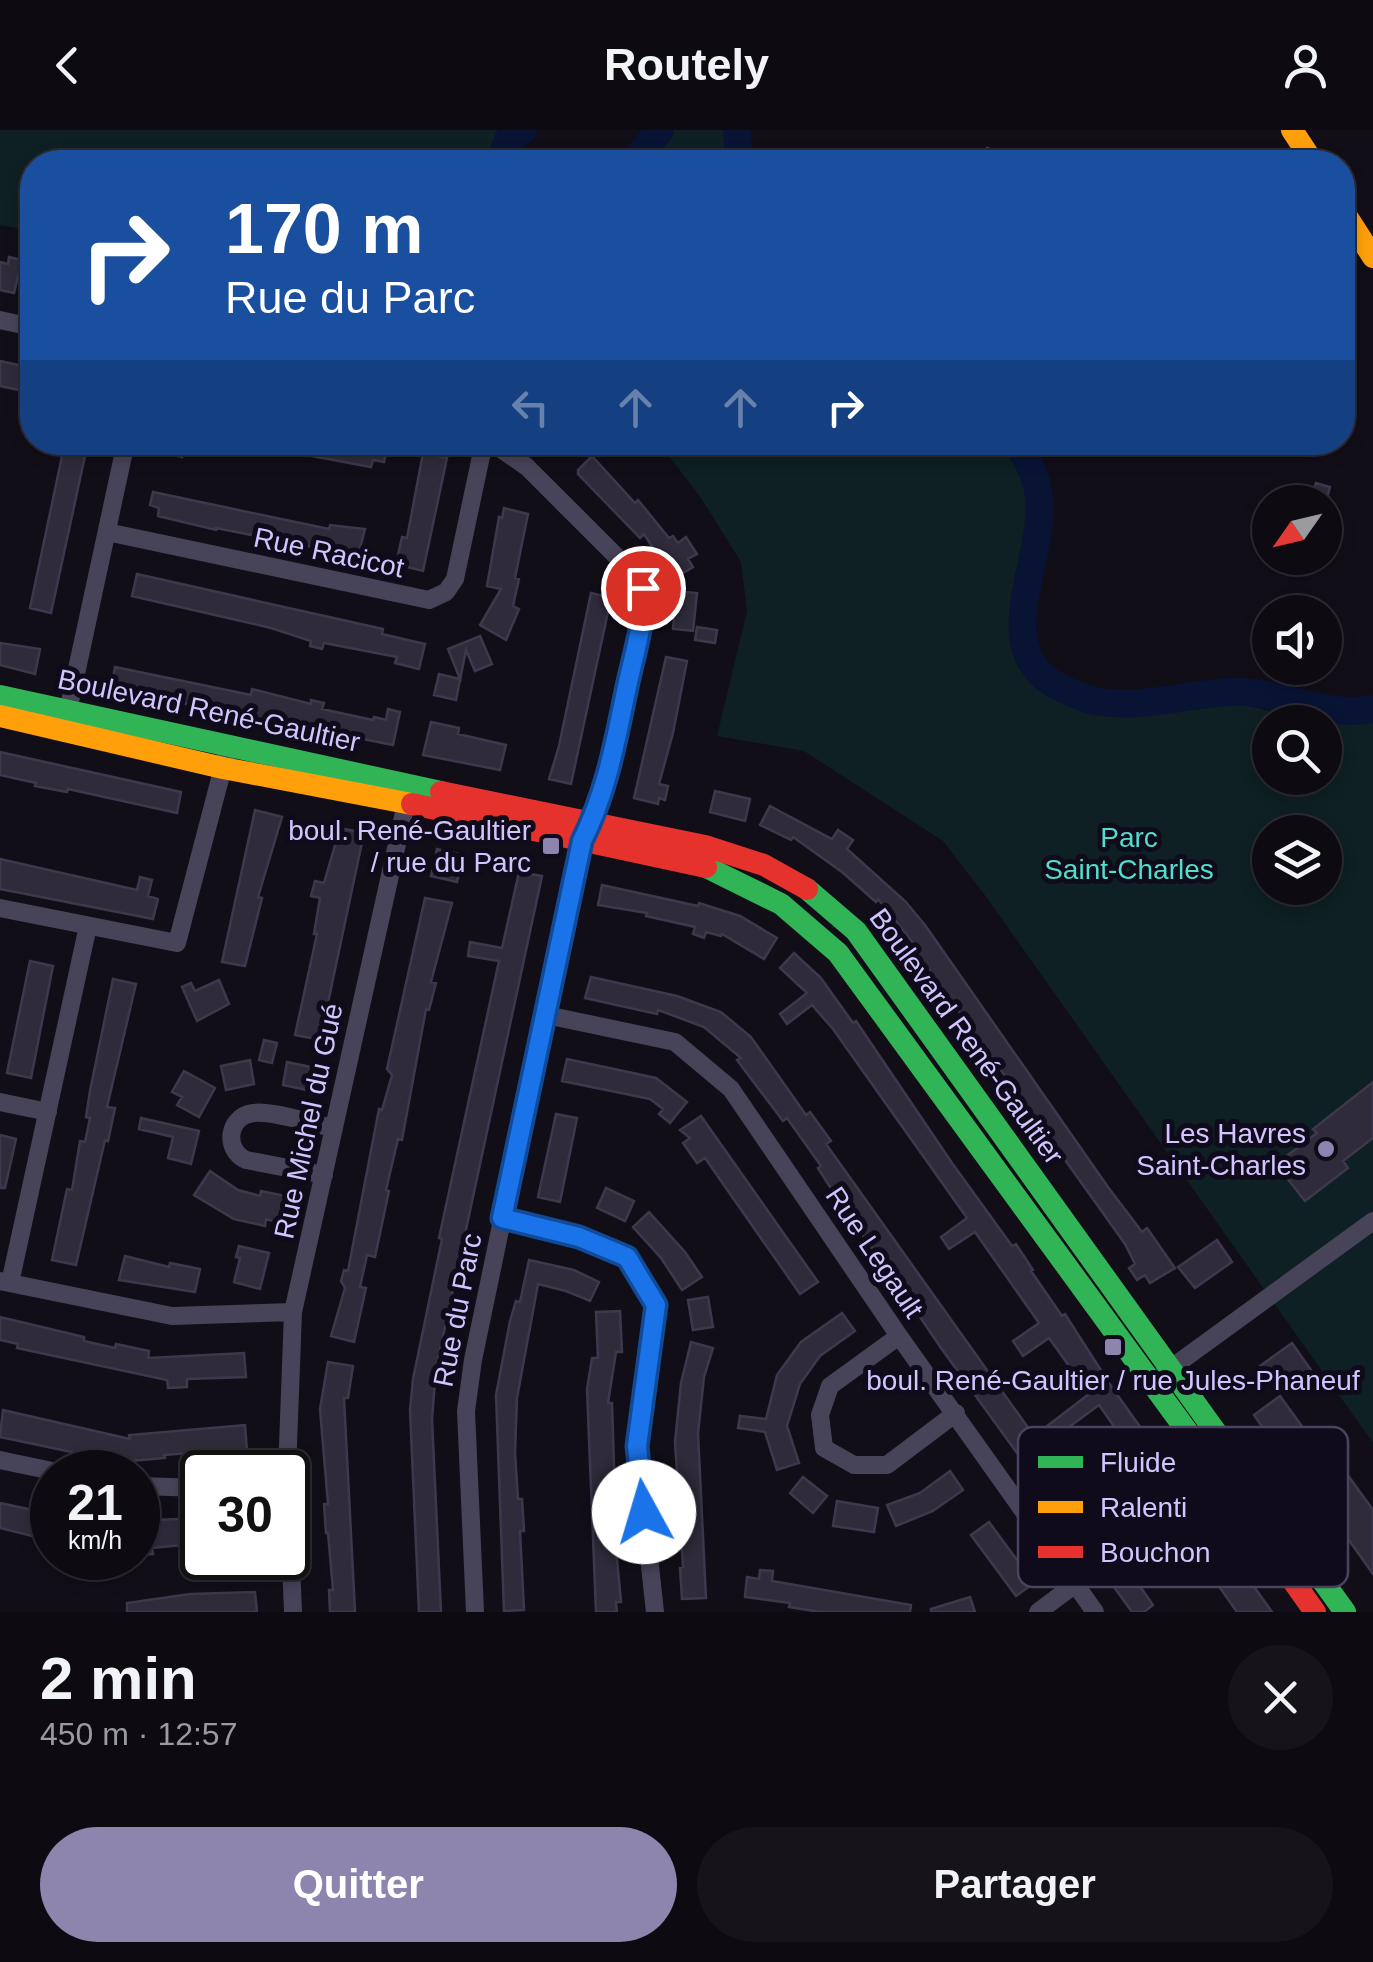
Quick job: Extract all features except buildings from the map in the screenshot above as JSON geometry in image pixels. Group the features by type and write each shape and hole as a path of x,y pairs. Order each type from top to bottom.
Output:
{"street":[{"path":"1355,229 1373,257"},
{"path":"66,720 123,455"},
{"name":"Rue Racicot","path":"107,532 429,600 446,592 454,579 485,455"},
{"name":"Rue du Parc","path":"475,1612 466,1411 473,1360 586,832 606,780 640,631 643,588 633,573 527,467 508,455"},
{"name":"Boulevard René-Gaultier","path":"0,696 66,720 586,832 708,867 781,904 838,952 1202,1427"},
{"name":"Boulevard René-Gaultier","path":"0,716 66,720"},
{"path":"0,908 177,943 226,757"},
{"name":"Rue Michel du Gué","path":"288,1450 294,1312 408,794"},
{"path":"88,926 48,1112 5,1282 172,1316 294,1312"},
{"name":"Rue Legault","path":"546,1014 675,1042 731,1089 1018,1503"},
{"path":"0,1102 48,1112"},
{"path":"324,1175 246,1160 232,1146 230,1133 238,1120 255,1112 334,1128"},
{"path":"502,1218 579,1237 627,1257 656,1305 637,1446 655,1612"},
{"path":"1162,1375 1373,1222"},
{"path":"899,1336 830,1386 820,1415 824,1448 854,1466 888,1464 956,1413"},
{"name":"Boulevard René-Gaultier","path":"1162,1375 1196,1427"},
{"path":"0,1460 30,1466"},
{"path":"292,1580 293,1612"},
{"path":"1038,1612 1071,1587"},
{"name":"Rue Legault","path":"1075,1587 1094,1612"},
{"name":"Boulevard René-Gaultier","path":"1299,1587 1315,1612"},
{"name":"Boulevard René-Gaultier","path":"1326,1587 1345,1612"}],"green space":[{"path":"0,130 523,130 508,140 504,150 20,150 20,229 0,225"},
{"path":"660,130 726,130 727,150 644,150"},
{"name":"Parc Saint-Charles","path":"668,455 1009,455 1021,473 1027,505 1012,634 1018,662 1042,689 1077,707 1095,710 1222,702 1252,707 1252,795 1342,795 1342,721 1373,718 1373,1443 943,841 804,751 717,736 747,611 741,562"}],"waterway":[{"path":"504,150 508,140 523,130"},
{"path":"644,150 660,130"},
{"path":"737,130 738,150"},
{"path":"1024,455 1036,482 1039,522 1023,630 1027,654 1041,674 1070,692 1102,702 1150,702 1248,692 1336,710 1373,709"}],"traffic: fast":[{"path":"0,696 441,792"},
{"path":"706,867 781,904 838,953 1184,1427"},
{"path":"807,889 856,931 1212,1427"},
{"path":"1327,1587 1345,1612"}],"traffic: slow":[{"path":"1292,130 1305,150"},
{"path":"1355,229 1373,257"},
{"path":"0,716 223,768 412,804"}],"traffic: jam":[{"path":"441,792 705,846 764,865 807,889"},
{"path":"412,804 706,867"},
{"path":"1297,1587 1315,1612"}],"place":[{"name":"boul. René-Gaultier / rue du Parc","path":"551,846"},
{"name":"Les Havres Saint-Charles","path":"1326,1149"},
{"name":"boul. René-Gaultier / rue Jules-Phaneuf","path":"1113,1347"}],"route":[{"path":"643,588 644,606 625,698 602,798 582,841 502,1218 579,1237 627,1257 656,1305 637,1446 644,1512"}]}
